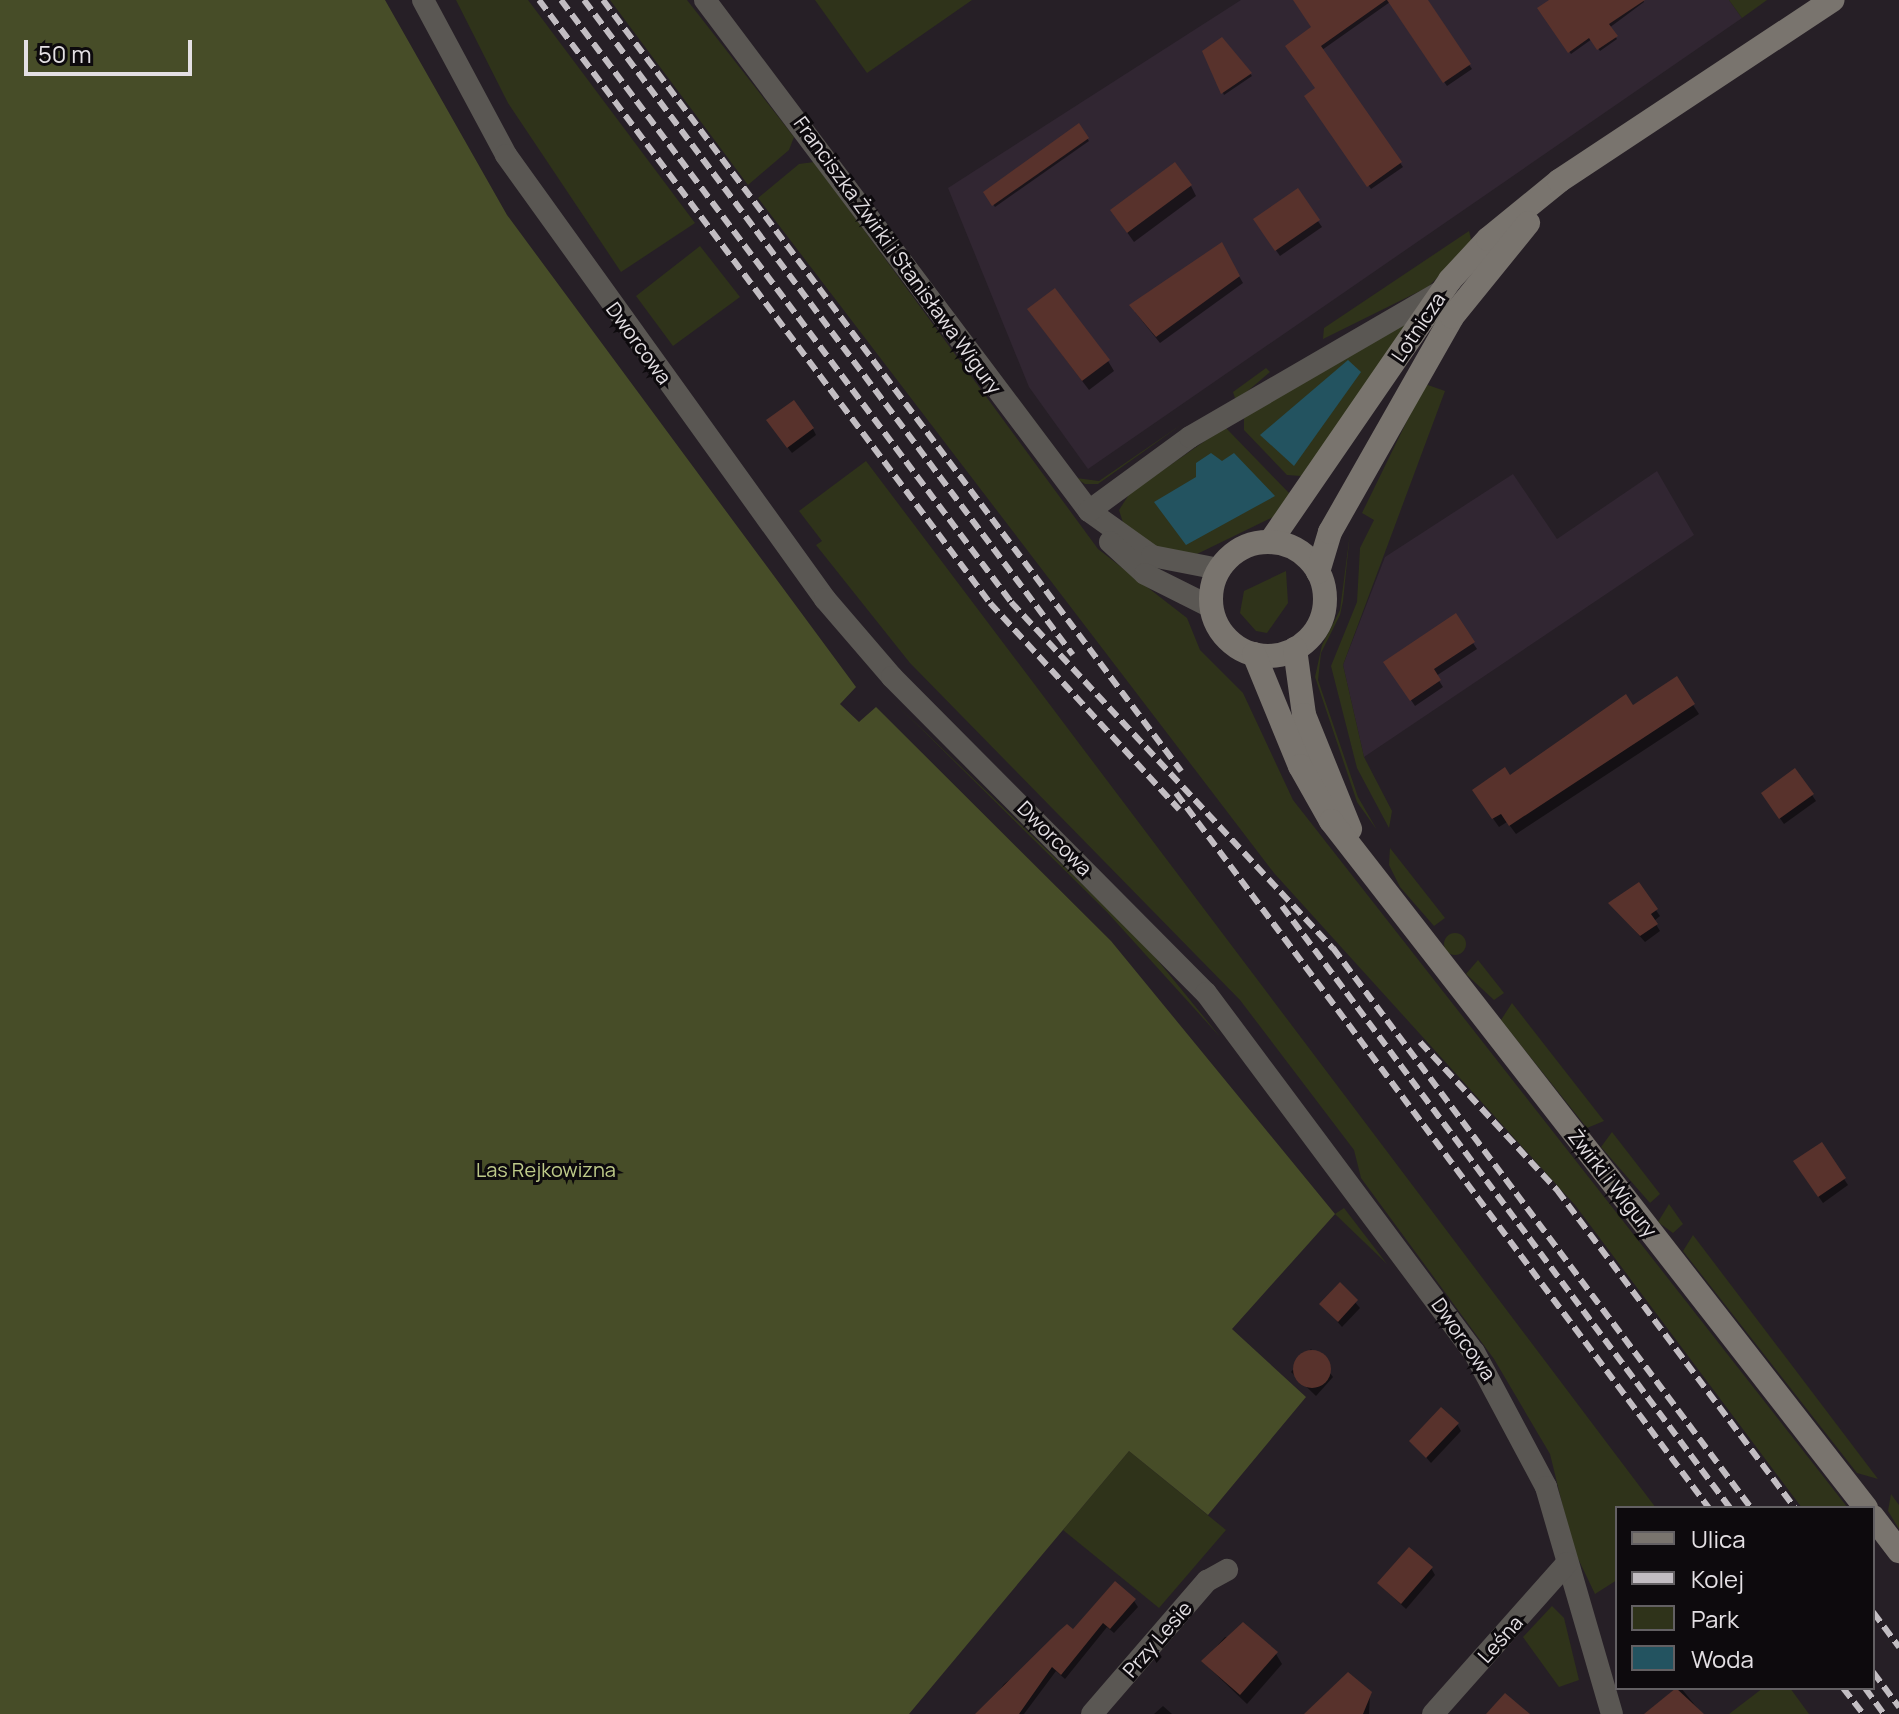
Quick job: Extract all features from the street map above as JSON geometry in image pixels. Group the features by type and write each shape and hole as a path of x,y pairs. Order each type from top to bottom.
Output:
{"main road":[{"name":"Lotnicza","path":"1270,542 1444,290 1505,223 1832,0"},
{"name":"Lotnicza","path":"1318,572 1330,532 1463,299 1515,235 1609,153"},
{"path":"1270,542 1295,549 1318,572 1322,615 1295,649 1254,654 1226,637 1211,607 1219,569 1236,551 1270,542"},
{"name":"Żwirki i Wigury","path":"1295,649 1304,715 1362,856"},
{"name":"Żwirki i Wigury","path":"1254,654 1310,788 1864,1506"},
{"path":"1875,1520 1899,1551"}],"street":[{"name":"Dworcowa","path":"423,0 506,155 825,599 892,677 1206,993 1408,1260 1517,1422 1546,1487 1612,1714"},
{"name":"Franciszka Żwirki i Stanisława Wigury","path":"709,1 1089,511"},
{"path":"1089,511 1208,426 1444,290"},
{"path":"1089,511 1152,556 1219,569"},
{"path":"1089,511 1133,564 1211,607"},
{"name":"Leśna","path":"1433,1714 1567,1563"},
{"name":"Przy Lesie","path":"1092,1714 1207,1581 1227,1570"}],"shaded area":[{"path":"1241,0 1729,0 1742,18 1088,469 1029,387 948,188"},
{"path":"1657,471 1694,535 1364,757 1343,665 1385,557 1513,474 1557,539"}],"green space":[{"name":"Las Rejkowizna","path":"0,0 385,0 507,215 856,687 840,704 859,722 876,707 1111,941 1335,1214 1232,1329 1306,1397 1208,1515 1129,1451 909,1714 0,1714"},
{"path":"456,0 528,0 695,223 621,272 508,103"},
{"path":"610,0 687,0 794,137 789,150 748,185"},
{"path":"815,0 972,0 867,73"},
{"path":"1729,0 1767,0 1742,18"},
{"path":"814,162 1098,549 1187,618 1200,650 1243,693 1293,800 1846,1506 1801,1506 1575,1205 1274,873 758,198 799,164"},
{"path":"1469,231 1472,243 1428,287 1323,339 1324,328"},
{"path":"700,246 740,297 673,346 636,296"},
{"path":"1417,317 1301,476 1287,475 1244,430 1244,417"},
{"path":"1266,368 1270,372 1236,401 1233,392"},
{"path":"1425,384 1445,391 1343,665 1364,757 1392,811 1389,828 1357,768 1331,666 1357,602 1360,548 1374,520 1362,513"},
{"path":"1185,422 1098,484 1085,484 1076,478 1099,481"},
{"path":"1225,427 1290,494 1273,517 1197,554 1156,549 1125,529 1119,510 1130,493"},
{"path":"866,461 1654,1506 1615,1506 1615,1581 1595,1594 1573,1548 1550,1454 1494,1359 1361,1178 1354,1150 1240,1000 910,663 816,545 822,541 799,511"},
{"path":"1350,533 1340,615 1321,653 1318,680 1358,797 1377,830 1357,802 1315,677 1322,645 1340,610"},
{"path":"1286,571 1288,603 1267,633 1256,631 1240,613 1244,591"},
{"path":"892,700 1146,946 1221,1038 1107,912"},
{"path":"1390,848 1445,918 1434,926 1400,887 1389,865"},
{"path":"1451,933 1459,933 1466,944 1459,955 1451,955 1444,948 1444,940"},
{"path":"1478,960 1504,993 1494,1000 1466,974"},
{"path":"1512,1003 1604,1121 1587,1128 1501,1020"},
{"path":"1612,1132 1660,1194 1650,1203 1601,1147"},
{"path":"1669,1204 1683,1224 1673,1233 1658,1222"},
{"path":"1344,1208 1387,1264 1335,1214"},
{"path":"1693,1235 1878,1479 1857,1473 1683,1251"},
{"path":"1129,1451 1226,1530 1159,1608 1063,1530"},
{"path":"1891,1494 1899,1505 1899,1529 1888,1511"},
{"path":"1552,1606 1564,1618 1579,1680 1559,1687 1523,1637"},
{"path":"1760,1690 1791,1690 1809,1714 1729,1714"}],"water":[{"path":"1348,360 1361,372 1294,466 1260,435"},
{"path":"1211,453 1222,461 1234,453 1275,496 1186,545 1154,502 1196,477 1196,463"}],"building":[{"path":"1293,0 1386,0 1321,46 1402,162 1367,187 1304,96 1315,88 1285,46 1311,27"},
{"path":"1387,0 1428,0 1471,64 1443,83"},
{"path":"1549,0 1645,0 1609,24 1618,36 1597,50 1589,38 1568,53 1537,8"},
{"path":"1222,37 1252,73 1221,94 1202,51"},
{"path":"1079,123 1089,138 992,206 983,192"},
{"path":"1175,162 1192,185 1127,233 1110,210"},
{"path":"1298,188 1320,220 1275,251 1253,219"},
{"path":"1222,242 1240,276 1156,337 1129,305"},
{"path":"1055,288 1110,360 1082,381 1027,309"},
{"path":"794,400 814,428 787,448 766,420"},
{"path":"1456,613 1475,642 1434,669 1441,680 1410,701 1383,662"},
{"path":"1677,676 1695,704 1509,826 1501,814 1492,819 1472,790 1505,767 1510,775 1626,694 1633,705"},
{"path":"1795,768 1814,794 1779,819 1761,793"},
{"path":"1639,882 1658,909 1651,914 1658,924 1640,936 1608,903"},
{"path":"1822,1142 1846,1178 1818,1197 1793,1161"},
{"path":"1340,1282 1358,1300 1338,1322 1319,1304"},
{"path":"1312,1350 1325,1356 1331,1369 1325,1382 1312,1388 1299,1382 1293,1369 1299,1356"},
{"path":"1441,1407 1459,1423 1426,1458 1409,1441"},
{"path":"1409,1547 1433,1567 1401,1604 1377,1583"},
{"path":"1115,1581 1136,1599 1110,1629 1103,1623 1061,1675 1052,1667 1019,1714 975,1714 1067,1624 1073,1629"},
{"path":"1243,1622 1278,1652 1240,1695 1201,1661"},
{"path":"1348,1672 1372,1692 1363,1714 1304,1714"},
{"path":"1674,1690 1678,1690 1704,1714 1644,1714"},
{"path":"1505,1693 1530,1714 1486,1714"}],"railway":[{"path":"539,0 990,603 1179,809"},
{"path":"561,0 1011,602 1333,948 1750,1506"},
{"path":"584,0 1073,655"},
{"path":"603,0 1181,771"},
{"path":"1176,793 1708,1506"},
{"path":"1282,906 1729,1506"},
{"path":"1420,1042 1557,1190 1794,1506"},
{"path":"1875,1615 1899,1647"},
{"path":"1875,1675 1899,1707"},
{"path":"1845,1690 1863,1714"},
{"path":"1866,1690 1884,1714"}]}
